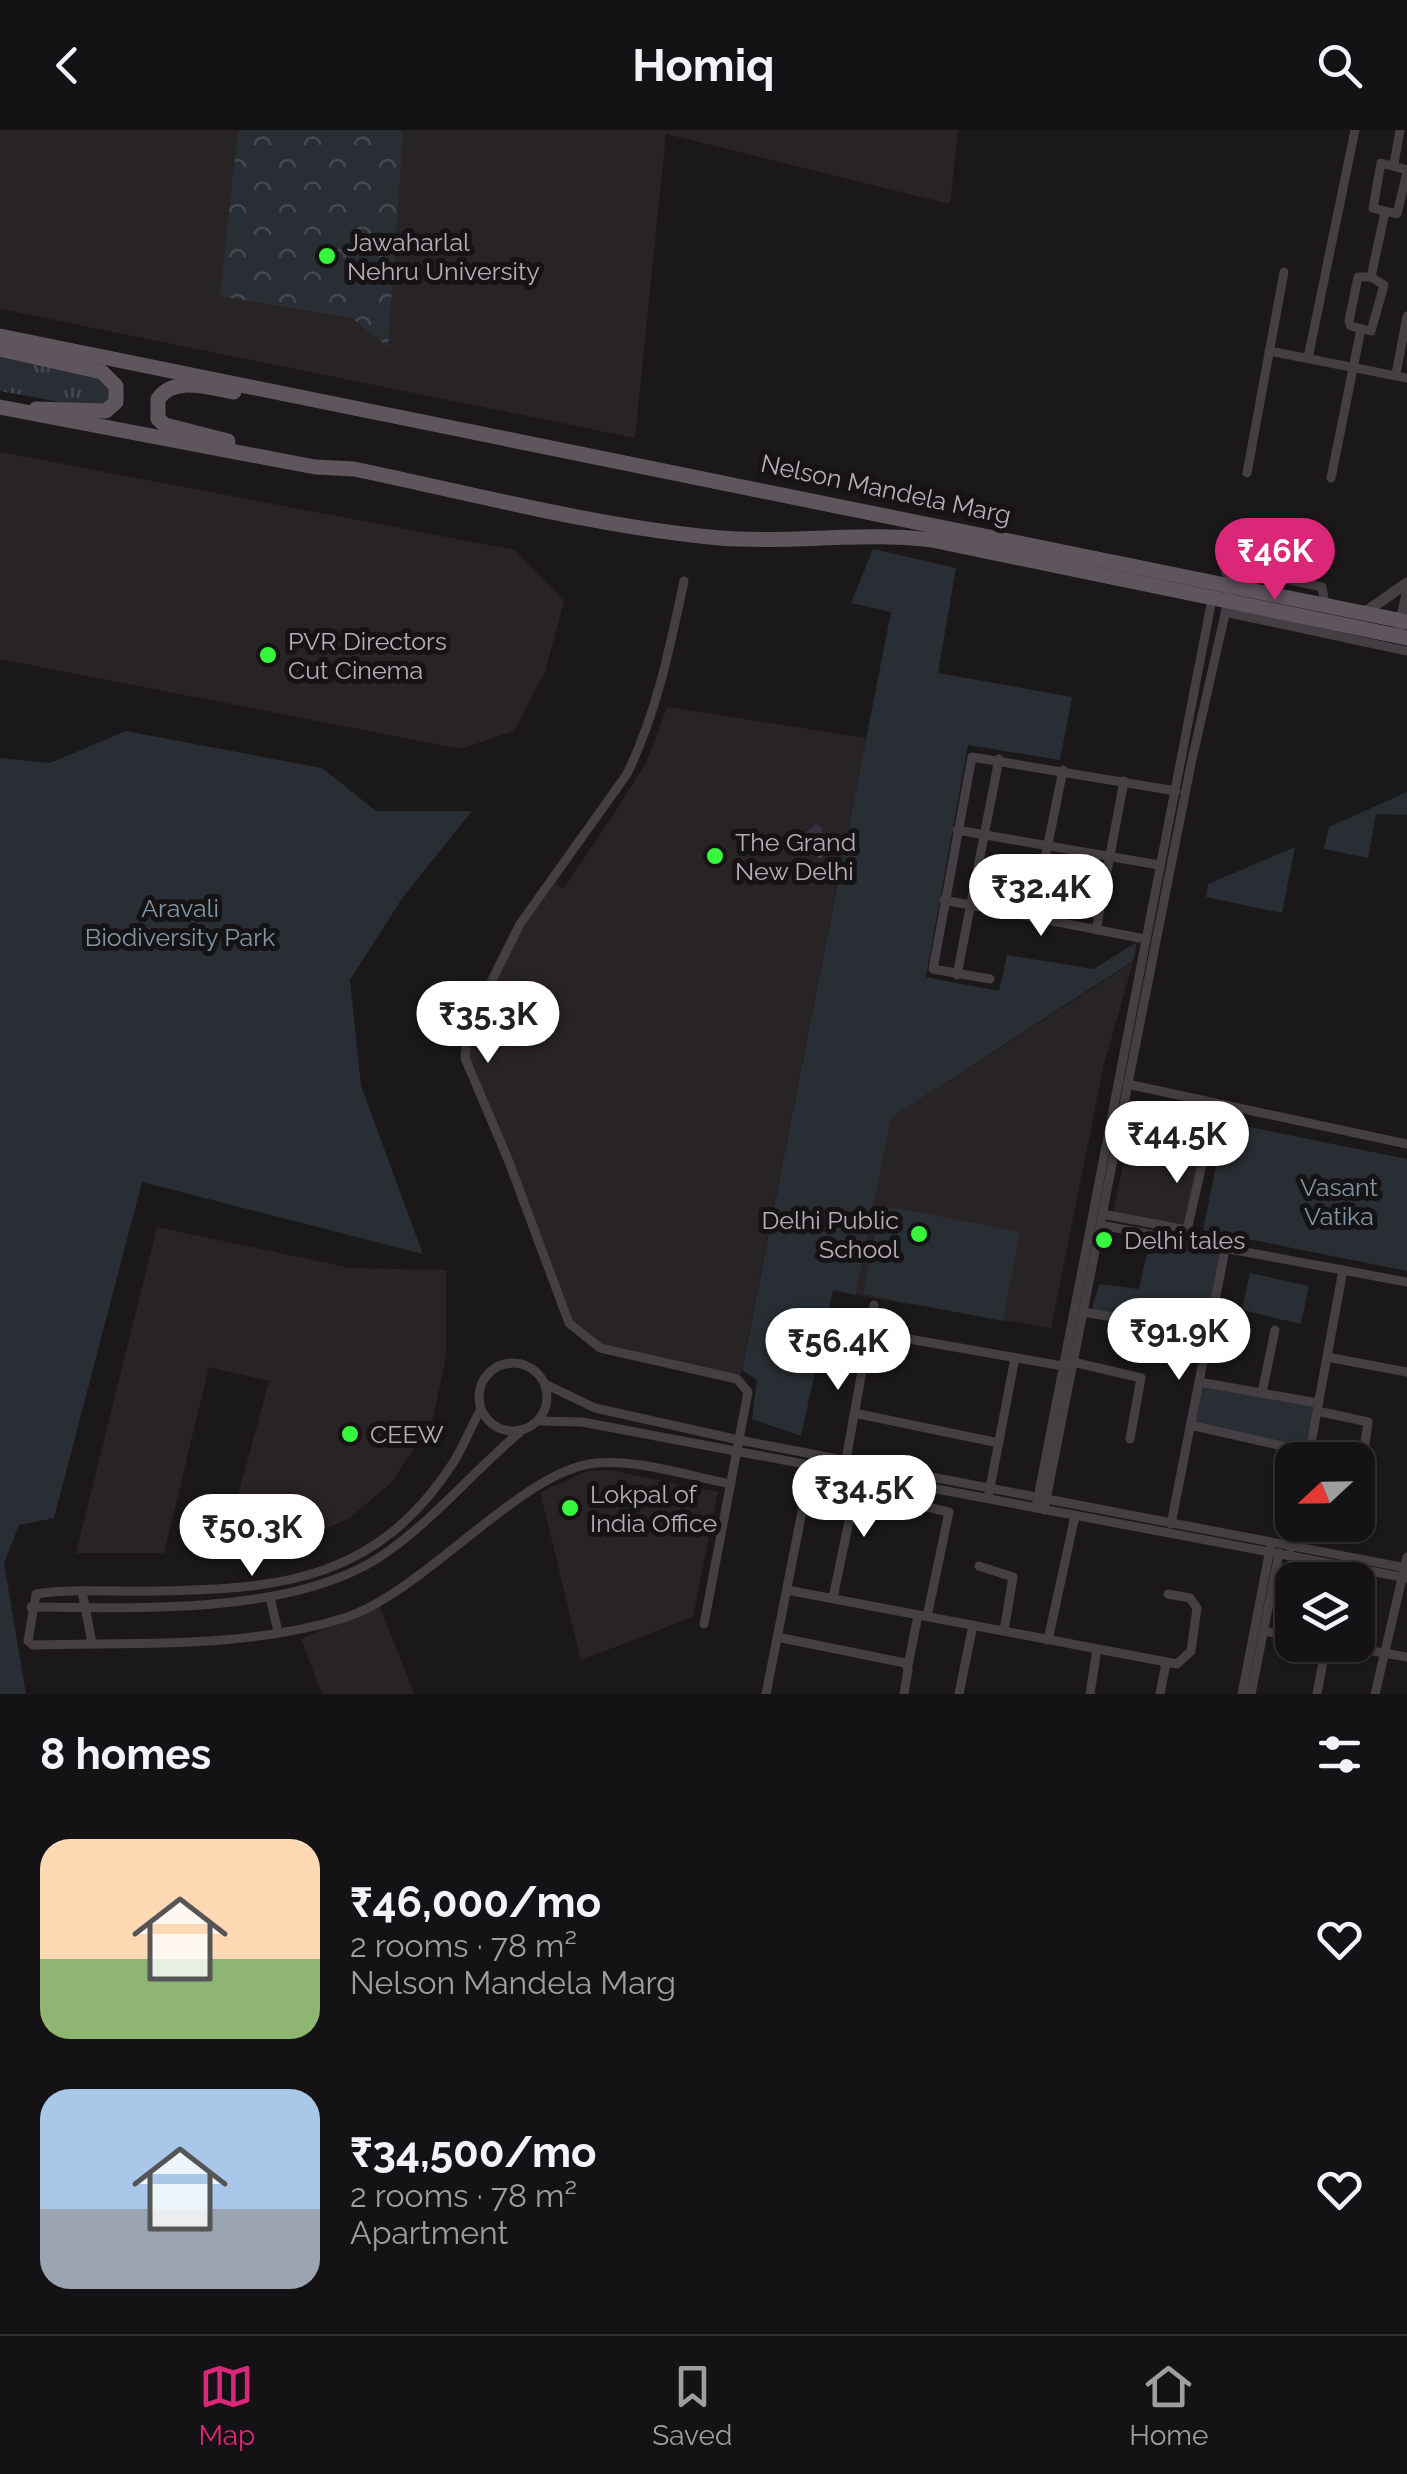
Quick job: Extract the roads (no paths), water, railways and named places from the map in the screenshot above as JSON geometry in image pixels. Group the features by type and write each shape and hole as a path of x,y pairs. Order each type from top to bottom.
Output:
{"main road":[{"name":"Nelson Mandela Marg","path":"0,336 354,408 1321,619 1402,629"},
{"path":"0,349 102,372 116,386 116,402 106,411 52,407 21,412"},
{"name":"Nelson Mandela Marg","path":"354,408 185,384 162,392 156,412 158,419 175,429 354,469 719,538 858,534 932,540 1222,595 1248,588 1321,619 1364,613 1402,629"},
{"name":"Nelson Mandela Marg","path":"0,408 315,467 354,469"}],"street":[{"path":"1308,358 1355,130"},
{"path":"1394,164 1400,130"},
{"path":"1380,164 1394,164 1407,171 1399,212 1373,208 1380,164"},
{"path":"1371,277 1385,212"},
{"path":"1246,473 1284,272"},
{"path":"1371,277 1384,284 1375,328 1361,329 1349,321 1358,278 1371,277"},
{"path":"1396,374 1407,316"},
{"path":"1331,478 1361,329"},
{"path":"1269,351 1407,378"},
{"path":"684,581 660,690 640,748 628,774 520,924 468,1028 465,1058 569,1323 600,1348 738,1379 749,1399 704,1624"},
{"path":"1364,613 1407,583"},
{"path":"1407,594 1402,629 1407,651"},
{"path":"1041,1504 1159,865 1222,595"},
{"path":"1068,1364 1083,1312 1222,595"},
{"path":"990,979 933,970 970,760 978,755 1186,792"},
{"path":"956,975 998,759"},
{"path":"1034,918 1063,770"},
{"path":"1096,930 1124,781"},
{"path":"957,830 1159,865"},
{"path":"1153,896 1166,895"},
{"path":"944,900 1145,939"},
{"path":"1127,1084 1407,1144"},
{"path":"1100,1219 1187,1230 1216,1103"},
{"path":"1100,1219 1224,1250 1407,1282"},
{"path":"1170,1524 1224,1250"},
{"path":"1312,1442 1343,1270"},
{"path":"845,1466 874,1305"},
{"path":"1083,1312 1208,1333"},
{"path":"1262,1393 1274,1330"},
{"path":"869,1332 1141,1378 1130,1439"},
{"path":"989,1494 1015,1358"},
{"path":"1327,1358 1407,1372"},
{"path":"731,1484 620,1463 572,1469 370,1606 345,1618 243,1639 30,1644 31,1607 36,1594 249,1586 310,1576 355,1559 395,1532 456,1459 481,1408 484,1379 502,1364 529,1366 545,1384 595,1408 738,1446"},
{"path":"1199,1382 1262,1393 1368,1422 1365,1442"},
{"path":"538,1421 546,1406 545,1384"},
{"path":"481,1408 497,1428 521,1430"},
{"path":"854,1412 999,1442"},
{"path":"31,1607 85,1608 270,1596 343,1578 391,1550 521,1430 538,1421 582,1422 812,1459 1041,1504 1170,1524 1321,1562"},
{"path":"1190,1425 1275,1447"},
{"path":"766,1694 812,1459"},
{"path":"845,1466 859,1473 989,1494"},
{"path":"833,1598 859,1473"},
{"path":"854,1490 949,1512 904,1694"},
{"path":"1041,1504 1075,1516 1405,1569"},
{"path":"1048,1640 1075,1516"},
{"path":"1291,1548 1292,1542"},
{"path":"1251,1694 1274,1550"},
{"path":"1242,1694 1274,1550"},
{"path":"979,1566 1014,1577 1004,1631"},
{"path":"1375,1568 1405,1569"},
{"path":"1375,1694 1405,1569"},
{"path":"787,1590 1177,1664 1188,1657 1198,1613 1193,1600 1168,1594"},
{"path":"82,1591 92,1643"},
{"path":"270,1596 278,1632"},
{"path":"959,1694 972,1625"},
{"path":"1264,1631 1275,1633"},
{"path":"777,1638 908,1666"},
{"path":"1090,1694 1097,1649"},
{"path":"1375,1652 1407,1658"},
{"path":"1317,1694 1323,1662"},
{"path":"1160,1694 1166,1663"}],"water":[{"path":"816,824 822,828 825,853 821,859 807,848 804,851 797,840"}],"place":[{"name":"Jawaharlal Nehru University","path":"327,256"},
{"name":"PVR Directors Cut Cinema","path":"268,655"},
{"name":"The Grand New Delhi","path":"715,856"},
{"name":"Delhi Public School","path":"919,1234"},
{"name":"Delhi tales","path":"1104,1240"},
{"name":"CEEW","path":"350,1434"},
{"name":"Lokpal of India Office","path":"570,1508"}],"park label":[{"name":"Aravali Biodiversity Park","path":"180,922"},
{"name":"Vasant Vatika","path":"1339,1202"}]}
